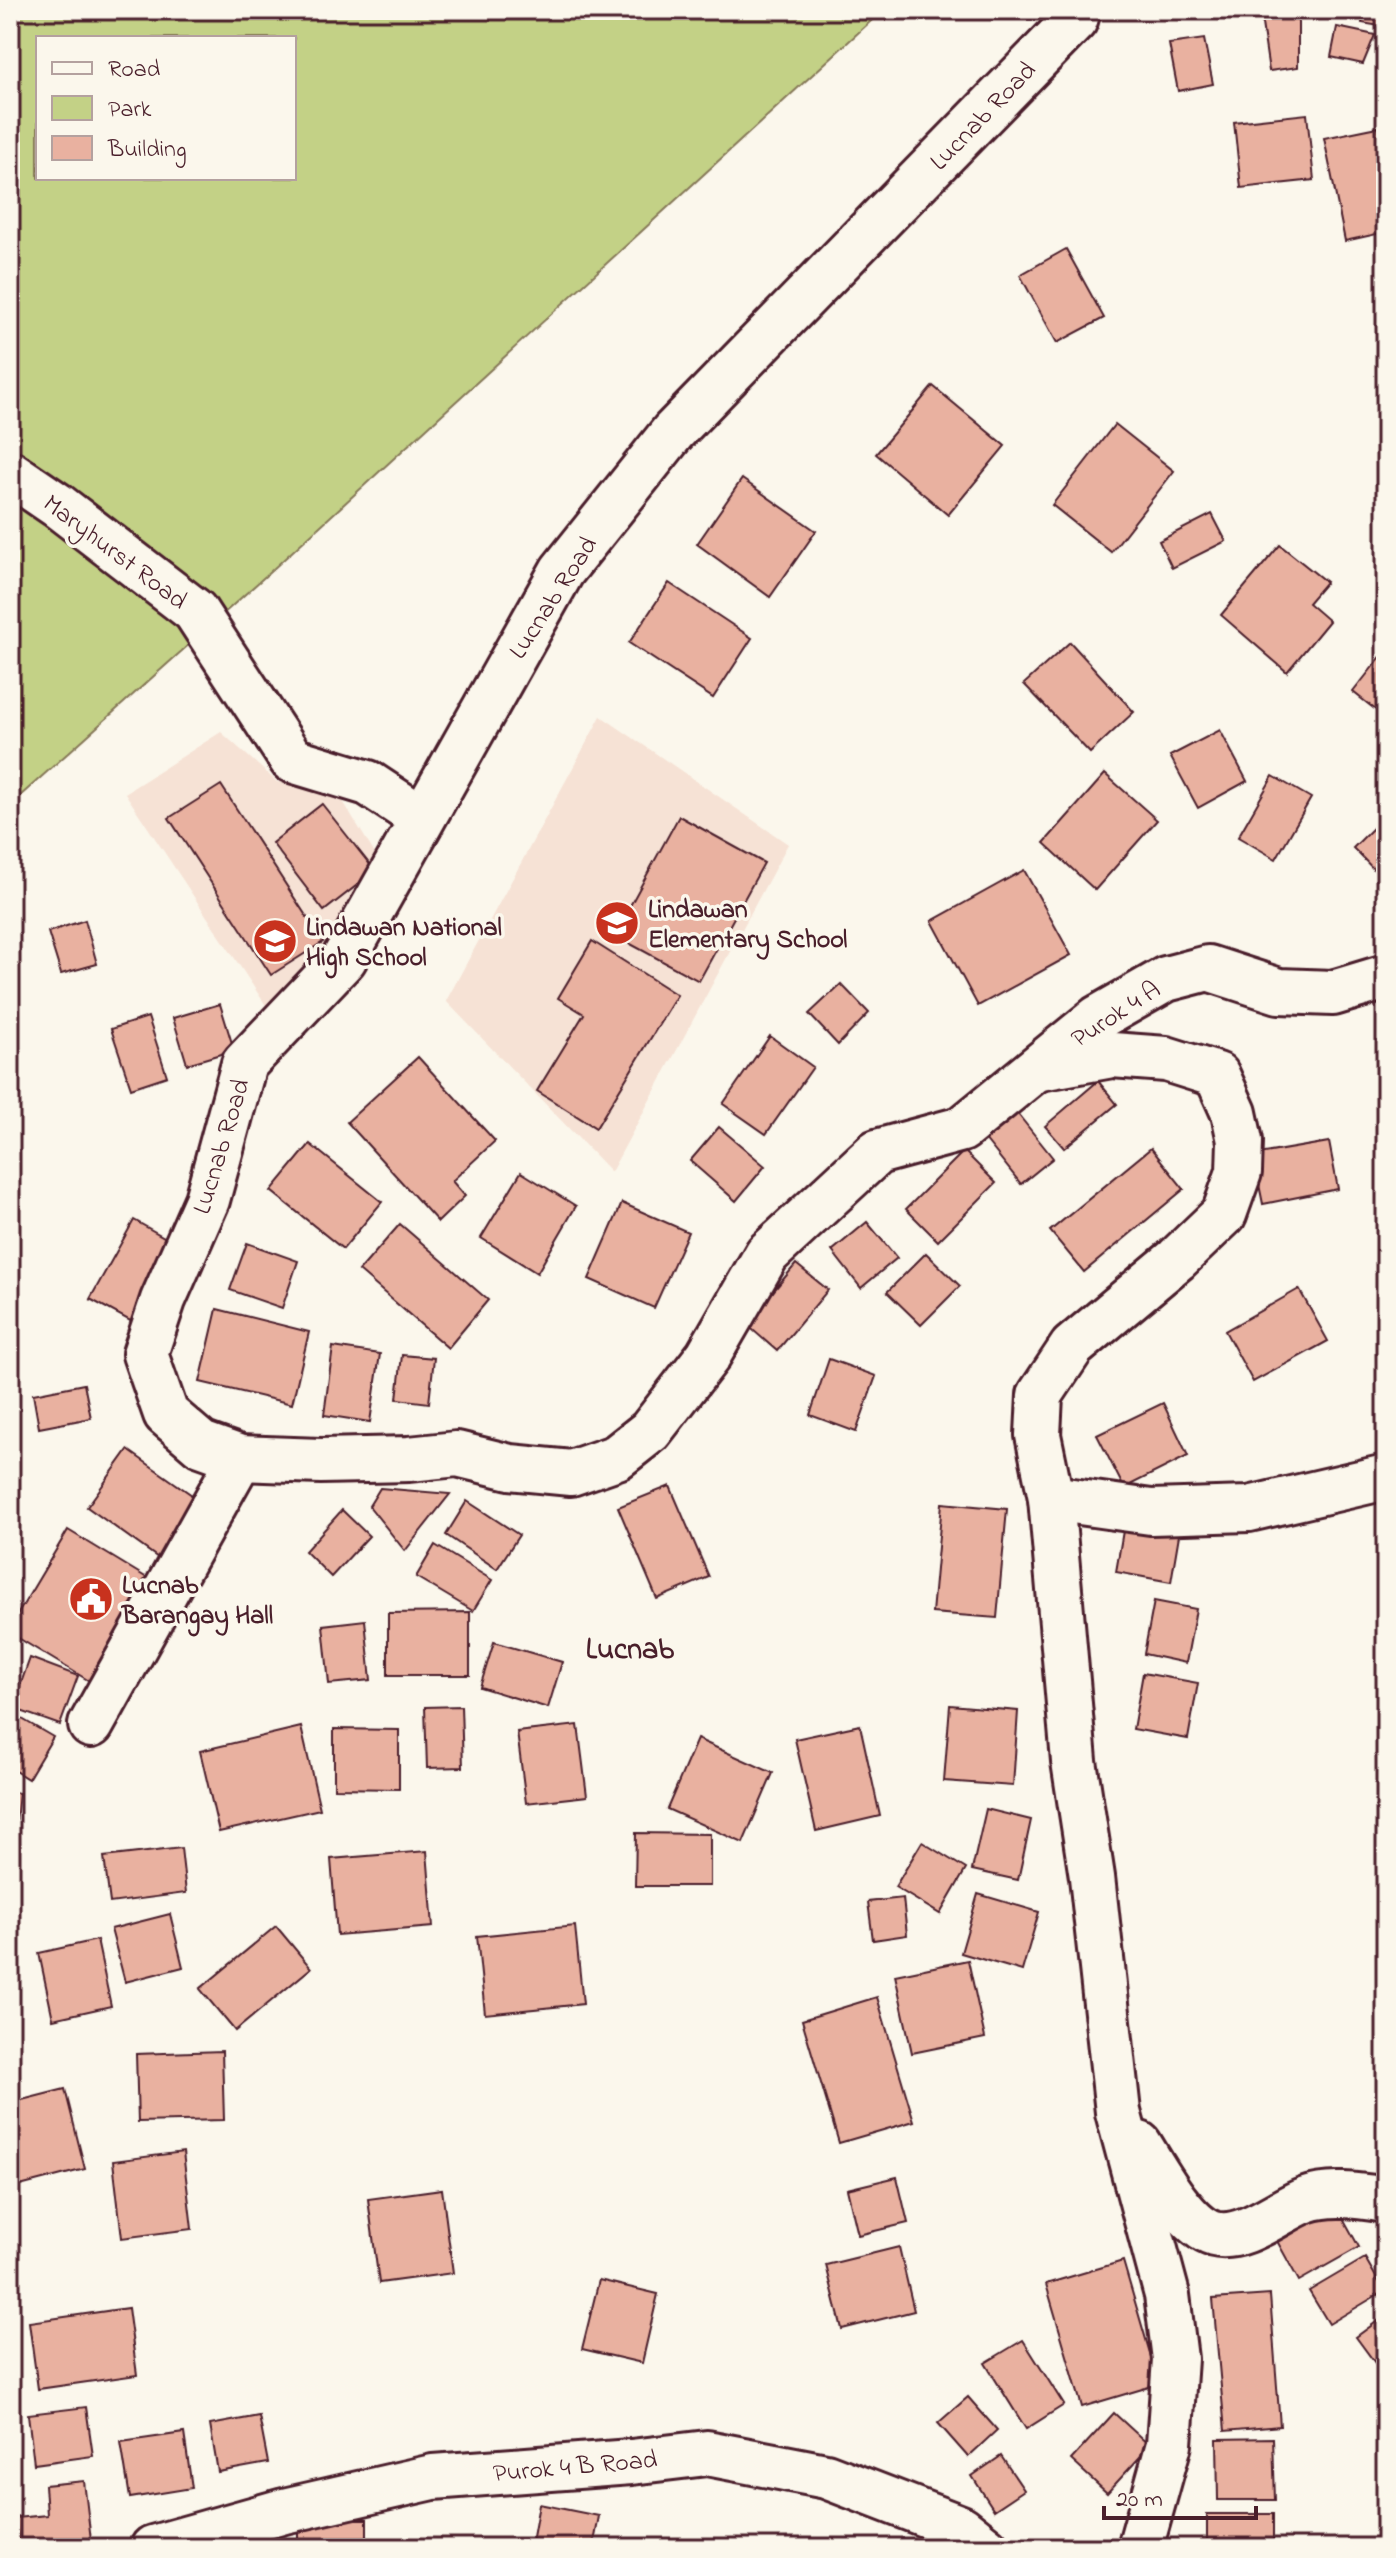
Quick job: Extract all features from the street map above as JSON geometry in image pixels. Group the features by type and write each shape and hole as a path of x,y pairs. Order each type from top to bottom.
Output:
{"street":[{"name":"Lucnab Road","path":"1037,1069 962,1129 877,1152 767,1254 708,1356 650,1431 617,1457 571,1473 510,1467 457,1454 409,1459 321,1461 240,1458 201,1444 166,1414 145,1354 163,1300 207,1200 244,1064 344,959 562,571 673,432 1075,20 1078,10"},
{"name":"Maryhurst Road","path":"10,473 57,505 195,611 292,760 368,783 421,818"},
{"name":"Purok 4 A","path":"1037,1069 1098,1018 1166,979 1208,968 1279,991 1333,993 1386,977"},
{"path":"1037,1069 1112,1055 1166,1059 1217,1075 1234,1113 1240,1141 1239,1172 1224,1214 1177,1259 1072,1347 1040,1395 1038,1435 1051,1498 1074,1761 1092,1877 1118,2112 1167,2295 1175,2359 1169,2444 1140,2548"},
{"path":"91,1725 240,1458"},
{"path":"1051,1498 1151,1512 1249,1509 1386,1477"},
{"path":"1118,2112 1181,2207 1195,2222 1215,2234 1247,2230 1307,2200 1351,2194 1386,2200"},
{"name":"Purok 4 B Road","path":"153,2548 284,2511 433,2477 707,2453 826,2476 961,2528 986,2548"}],"shaded area":[{"name":"Lindawan Elementary School","path":"601,716 788,844 611,1172 446,1001"},
{"name":"Lindawan National High School","path":"221,732 277,782 335,788 384,869 271,1013 125,793"}],"green space":[{"path":"10,10 883,10 271,571 10,805"}],"building":[{"path":"1260,10 1298,10 1298,67 1269,71"},
{"path":"1364,10 1386,10 1386,27 1362,23"},
{"path":"1337,27 1375,35 1363,64 1331,57"},
{"path":"1204,39 1213,84 1178,91 1169,44"},
{"path":"1307,114 1314,180 1241,188 1234,122"},
{"path":"1378,127 1386,166 1386,232 1345,241 1324,138"},
{"path":"1066,249 1104,318 1057,343 1020,275"},
{"path":"933,386 1005,446 948,515 876,454"},
{"path":"1115,424 1174,471 1111,552 1052,505"},
{"path":"742,479 816,531 770,597 697,544"},
{"path":"1212,514 1226,541 1172,568 1159,541"},
{"path":"1280,545 1326,582 1308,603 1329,621 1287,672 1221,615"},
{"path":"669,583 752,638 713,698 629,643"},
{"path":"1070,642 1134,712 1090,753 1024,684"},
{"path":"1383,654 1386,656 1386,718 1353,692"},
{"path":"1220,730 1247,781 1198,808 1170,756"},
{"path":"1105,774 1157,820 1095,890 1044,843"},
{"path":"1273,776 1311,798 1276,859 1238,837"},
{"path":"221,785 323,942 271,975 169,818"},
{"path":"322,804 375,871 324,911 272,843"},
{"path":"1386,815 1386,882 1353,848"},
{"path":"679,816 764,863 699,981 614,935"},
{"path":"1024,870 1071,955 978,1006 932,921"},
{"path":"85,920 97,964 61,974 48,932"},
{"path":"592,941 677,995 596,1128 537,1091 584,1014 558,998"},
{"path":"841,984 869,1013 838,1045 809,1014"},
{"path":"220,1004 234,1050 187,1064 173,1018"},
{"path":"148,1017 167,1076 131,1088 111,1029"},
{"path":"770,1036 813,1067 766,1134 723,1104"},
{"path":"418,1057 495,1141 452,1181 465,1196 438,1222 347,1122"},
{"path":"1098,1081 1117,1104 1064,1148 1045,1126"},
{"path":"1013,1108 1053,1158 1021,1184 981,1134"},
{"path":"719,1127 765,1166 736,1201 690,1161"},
{"path":"1329,1142 1338,1189 1263,1204 1253,1155"},
{"path":"310,1144 382,1202 343,1249 271,1191"},
{"path":"1151,1148 1184,1189 1084,1272 1050,1231"},
{"path":"964,1151 996,1183 938,1241 906,1209"},
{"path":"521,1172 576,1206 537,1273 481,1238"},
{"path":"622,1203 688,1232 654,1308 589,1279"},
{"path":"134,1220 178,1245 134,1323 90,1299"},
{"path":"867,1222 897,1258 861,1288 832,1251"},
{"path":"400,1224 488,1300 448,1348 359,1271"},
{"path":"247,1243 298,1261 282,1308 230,1290"},
{"path":"926,1253 960,1286 921,1325 887,1292"},
{"path":"796,1264 828,1290 777,1351 746,1324"},
{"path":"1299,1289 1328,1341 1253,1382 1225,1331"},
{"path":"217,1309 309,1332 292,1404 200,1382"},
{"path":"333,1347 380,1354 370,1422 324,1415"},
{"path":"402,1355 434,1358 429,1403 397,1399"},
{"path":"829,1359 876,1376 856,1432 810,1415"},
{"path":"84,1384 91,1418 39,1428 33,1394"},
{"path":"1163,1403 1188,1456 1124,1488 1097,1435"},
{"path":"128,1450 209,1507 168,1565 87,1507"},
{"path":"670,1486 709,1577 657,1599 618,1507"},
{"path":"380,1488 450,1494 405,1551 369,1506"},
{"path":"467,1501 519,1535 497,1569 446,1535"},
{"path":"942,1503 1007,1509 997,1618 932,1613"},
{"path":"342,1510 369,1536 331,1577 305,1551"},
{"path":"1125,1519 1180,1529 1171,1582 1116,1572"},
{"path":"68,1530 152,1581 91,1682 10,1633 10,1627"},
{"path":"435,1545 492,1580 473,1611 416,1577"},
{"path":"1154,1601 1196,1609 1186,1663 1144,1654"},
{"path":"470,1612 470,1675 388,1675 388,1613"},
{"path":"365,1620 371,1680 329,1684 323,1625"},
{"path":"494,1642 562,1662 548,1708 480,1687"},
{"path":"30,1658 78,1676 60,1725 12,1708"},
{"path":"1143,1673 1198,1683 1188,1739 1133,1729"},
{"path":"950,1705 1018,1711 1013,1786 944,1781"},
{"path":"461,1706 463,1767 427,1768 425,1707"},
{"path":"10,1712 53,1737 28,1779 10,1768"},
{"path":"578,1725 587,1796 526,1803 517,1732"},
{"path":"860,1725 880,1816 816,1831 795,1739"},
{"path":"301,1727 320,1809 219,1832 200,1751"},
{"path":"334,1729 399,1730 399,1789 334,1788"},
{"path":"697,1739 773,1773 743,1843 667,1809"},
{"path":"10,1792 19,1793 15,1832 10,1831"},
{"path":"986,1809 1031,1820 1018,1880 972,1870"},
{"path":"636,1833 710,1834 710,1886 635,1886"},
{"path":"922,1842 966,1869 940,1914 895,1887"},
{"path":"181,1848 186,1893 110,1903 104,1857"},
{"path":"427,1851 433,1927 337,1935 331,1859"},
{"path":"978,1894 1039,1912 1022,1971 961,1953"},
{"path":"903,1898 907,1935 873,1940 868,1902"},
{"path":"170,1914 183,1967 125,1982 111,1929"},
{"path":"276,1926 311,1968 235,2031 200,1989"},
{"path":"575,1926 583,2004 485,2014 477,1936"},
{"path":"97,1940 111,2006 53,2019 39,1953"},
{"path":"968,1960 985,2038 912,2053 895,1975"},
{"path":"877,1997 914,2121 839,2143 802,2020"},
{"path":"222,2051 224,2120 138,2122 136,2054"},
{"path":"65,2089 85,2169 16,2187 10,2164 10,2103"},
{"path":"183,2152 192,2229 122,2238 113,2161"},
{"path":"897,2177 908,2223 858,2235 847,2189"},
{"path":"442,2189 453,2273 379,2283 368,2199"},
{"path":"1337,2207 1359,2247 1299,2281 1277,2241"},
{"path":"899,2247 914,2311 842,2329 826,2265"},
{"path":"1365,2258 1384,2291 1329,2324 1309,2291"},
{"path":"1123,2261 1159,2384 1082,2407 1046,2284"},
{"path":"599,2280 658,2294 642,2363 582,2349"},
{"path":"1270,2295 1280,2426 1225,2431 1213,2299"},
{"path":"128,2308 137,2375 38,2389 29,2322"},
{"path":"1386,2315 1386,2367 1381,2371 1356,2337"},
{"path":"10,2335 15,2396 10,2397"},
{"path":"1023,2340 1064,2405 1026,2429 985,2363"},
{"path":"968,2397 997,2430 968,2457 938,2423"},
{"path":"86,2407 93,2456 34,2464 28,2414"},
{"path":"1114,2413 1150,2446 1107,2493 1071,2460"},
{"path":"259,2416 268,2463 218,2472 210,2425"},
{"path":"184,2433 192,2488 130,2498 121,2442"},
{"path":"1273,2438 1275,2500 1218,2500 1217,2439"},
{"path":"1001,2456 1024,2490 994,2510 972,2476"},
{"path":"84,2481 91,2540 19,2548 16,2518 47,2515 45,2485"},
{"path":"539,2504 599,2516 593,2548 531,2548"},
{"path":"1207,2514 1273,2514 1273,2548 1207,2548"},
{"path":"298,2519 367,2519 367,2548 298,2548"}],"place":[{"name":"Lindawan Elementary School","path":"617,923"},
{"name":"Lindawan National High School","path":"275,941"},
{"name":"Lucnab Barangay Hall","path":"91,1599"}],"district":[{"name":"Lucnab","path":"630,1648"}]}
